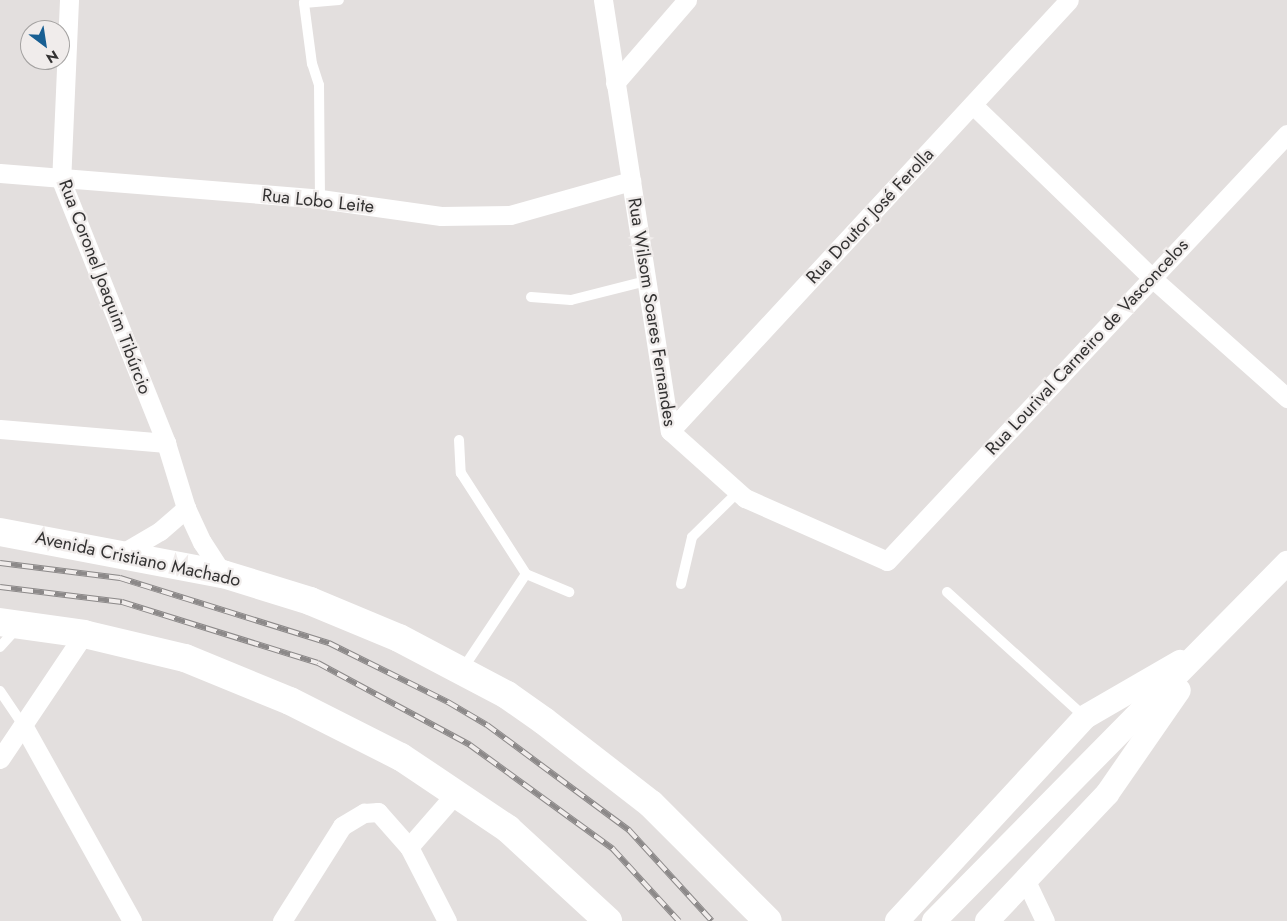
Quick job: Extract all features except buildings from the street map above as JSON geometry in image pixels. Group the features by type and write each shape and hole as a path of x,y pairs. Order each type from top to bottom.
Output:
{"highway":[{"name":"Avenida Cristiano Machado","path":"0,532 224,574 310,601 399,638 507,695 544,721 651,804 768,921"},
{"path":"10,624 84,634 186,658 290,701 402,757 508,830 608,921"}],"street":[{"name":"Rua Coronel Joaquim Tibúrcio","path":"69,0 61,180 166,443 186,508 202,542 224,574"},
{"name":"Rua Wilsom Soares Fernandes","path":"602,0 670,431 738,492 887,561"},
{"path":"615,83 687,0"},
{"name":"Rua Doutor José Ferolla","path":"670,431 1069,0"},
{"path":"973,105 1152,278 1287,398"},
{"name":"Rua Lourival Carneiro de Vasconcelos","path":"887,561 1287,134"},
{"name":"Rua Lobo Leite","path":"0,173 61,180 320,199 441,216 510,215 631,181"},
{"path":"0,429 166,443"},
{"path":"121,554 160,531 186,508"},
{"path":"934,921 1074,778 1211,643 1287,563"},
{"path":"0,759 84,634"},
{"path":"897,921 1085,717 1211,643"},
{"path":"987,921 1107,794 1211,643"},
{"path":"23,725 132,921"},
{"path":"409,847 455,794"},
{"path":"282,921 342,826 364,813 378,812 409,847 447,921"},
{"path":"1026,881 1045,921"}],"lane":[{"path":"320,199 319,84 312,64 304,3 339,0"},
{"path":"531,297 571,300 646,281"},
{"path":"459,440 461,473 526,574 569,592"},
{"path":"681,584 692,537 738,492"},
{"path":"462,671 526,574"},
{"path":"947,592 1085,717"},
{"path":"0,647 10,624"},
{"path":"0,691 23,725"}],"railway":[{"path":"0,563 120,578 329,643 448,702 487,725 629,830 712,921"},
{"path":"0,587 122,602 318,663 470,745 613,849 679,921"}]}
